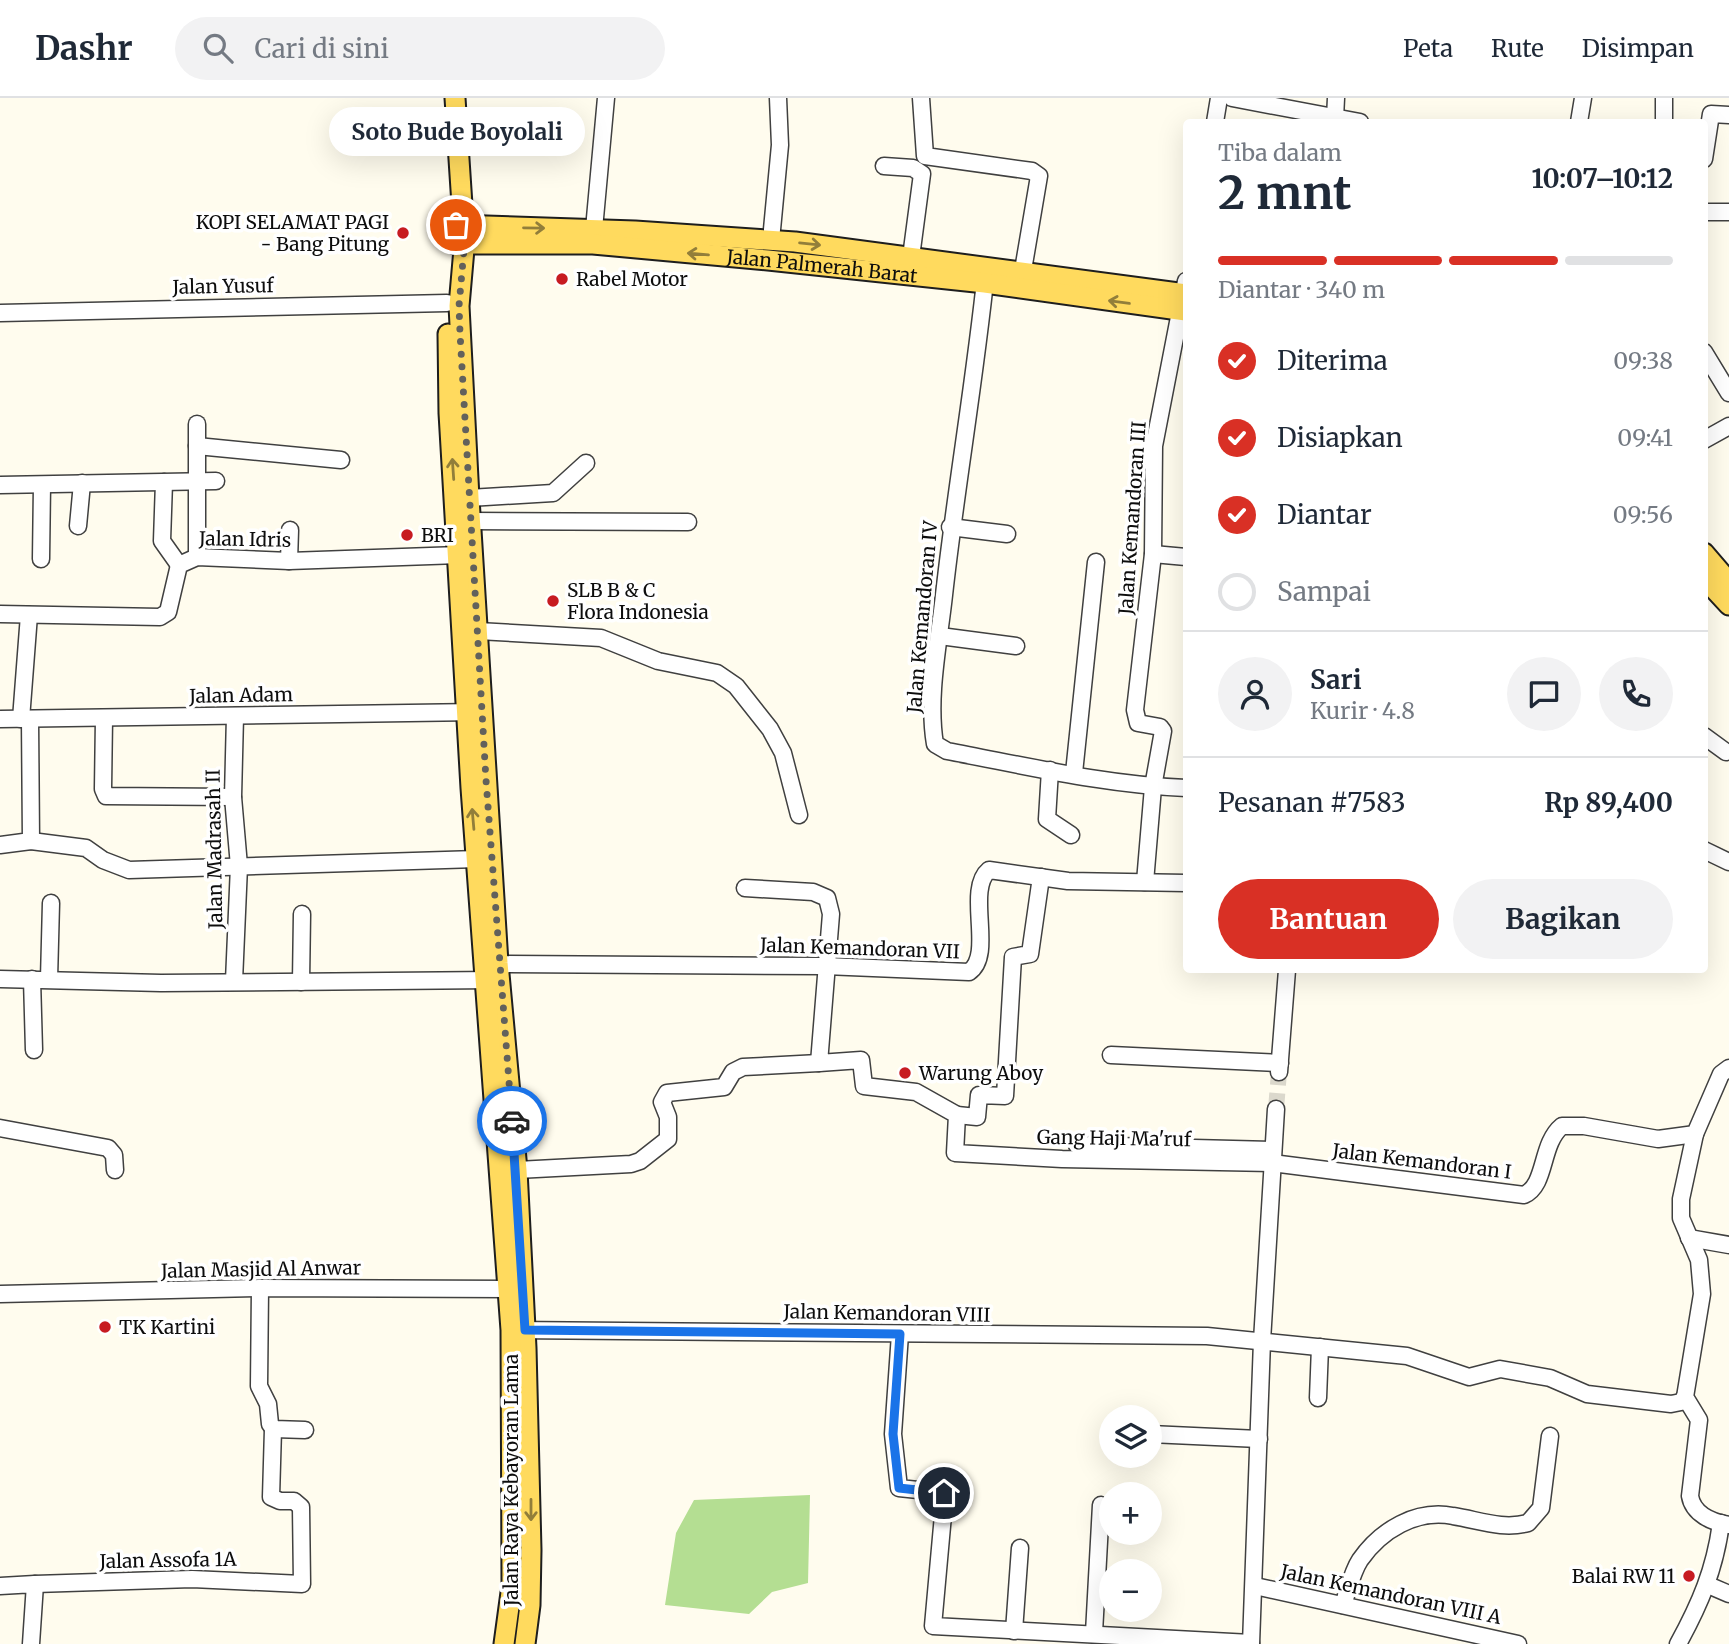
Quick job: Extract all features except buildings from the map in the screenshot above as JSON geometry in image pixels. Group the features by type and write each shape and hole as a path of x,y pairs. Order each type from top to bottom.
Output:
{"main road":[{"path":"455,98 462,205 460,235"},
{"name":"Jalan Palmerah Barat","path":"460,235 594,229 771,240 911,257 986,276"},
{"name":"Jalan Palmerah Barat","path":"460,235 986,276 1183,298"},
{"name":"Jalan Raya Kebayoran Lama","path":"460,235 447,303 449,413 492,972 510,1158 530,1605 525,1644"},
{"name":"Jalan Raya Kebayoran Lama","path":"460,235 459,306 478,631 474,712 477,859 492,972"},
{"path":"1708,558 1729,582"},
{"path":"1708,582 1728,602"},
{"name":"Jalan Raya Kebayoran Lama","path":"504,1644 511,1608 522,1464"}],"street":[{"path":"594,229 606,98"},
{"path":"771,240 780,145 778,98"},
{"path":"921,98 922,150 928,158 1032,171 1039,176 1022,280"},
{"path":"1216,119 1219,98"},
{"path":"1231,98 1341,119"},
{"path":"1335,118 1336,98"},
{"path":"1580,119 1583,98"},
{"path":"1664,98 1664,119"},
{"path":"1708,133 1711,114 1729,115"},
{"path":"884,166 913,168 922,174 911,257"},
{"path":"1708,212 1729,212"},
{"name":"Jalan Kemandoran IV","path":"986,276 972,395 950,527 933,734 935,744 947,751 1074,773 1111,783 1183,788"},
{"name":"Jalan Yusuf","path":"0,313 447,303"},
{"name":"Jalan Kemandoran III","path":"1153,787 1163,731 1160,727 1138,723 1135,717 1153,554 1154,446 1183,308"},
{"path":"1708,359 1729,393"},
{"path":"197,424 197,557"},
{"path":"1708,438 1729,426"},
{"path":"197,446 341,460"},
{"path":"470,498 553,493 586,464"},
{"path":"0,485 216,481"},
{"path":"164,482 162,541 179,565"},
{"path":"78,526 82,483"},
{"path":"41,559 42,485"},
{"path":"471,520 688,522"},
{"path":"950,527 1007,534"},
{"path":"289,561 290,530"},
{"path":"1153,554 1183,557"},
{"name":"Jalan Idris","path":"0,614 160,617 168,612 179,565 197,557 289,561 459,555"},
{"path":"1074,773 1096,562"},
{"path":"29,615 25,719 31,841"},
{"path":"478,631 588,635 616,643 658,661 717,673 736,686 770,729 783,753 799,814"},
{"path":"940,636 1016,646"},
{"name":"Jalan Adam","path":"0,719 474,712"},
{"name":"Jalan Madrasah II","path":"234,716 233,797 239,866 234,981"},
{"path":"104,718 103,789 106,796 233,797"},
{"path":"1708,739 1726,751"},
{"path":"1050,770 1047,819 1070,835"},
{"path":"1145,882 1153,787"},
{"path":"0,845 31,841 86,848 103,860 129,870 477,859"},
{"path":"1708,852 1729,862"},
{"name":"Jalan Kemandoran VII","path":"492,972 825,966 969,972 975,968 979,956 981,884 986,873 995,870 1117,884 1183,883"},
{"path":"510,1158 640,1161 668,1139 668,1117 662,1102 667,1093 724,1087 733,1072 743,1067 859,1059 863,1063 864,1086 916,1092 957,1115 977,1117 978,1095 1005,1096 1013,957 1030,955 1041,877"},
{"path":"745,888 813,892 827,898 831,914 819,1063"},
{"path":"49,979 51,903"},
{"path":"301,982 302,914"},
{"path":"0,979 161,983 301,982 492,972"},
{"path":"1111,1055 1279,1068 1287,973"},
{"path":"32,979 33,1050"},
{"path":"1678,1644 1708,1585 1725,1524 1700,1514 1691,1505 1699,1420 1685,1397 1702,1294 1699,1260 1681,1218 1681,1199 1695,1135 1721,1074 1729,1068"},
{"path":"900,1334 893,1434 899,1488 950,1493 932,1625 1003,1635 1094,1633 1251,1643 1262,1341 1276,1109"},
{"name":"Gang Haji Ma'ruf","path":"957,1115 955,1153 1062,1159 1273,1156"},
{"name":"Jalan Kemandoran I","path":"1273,1156 1524,1195 1536,1186 1548,1142 1562,1126 1584,1125 1658,1139 1695,1135"},
{"path":"0,1128 108,1148 114,1155 115,1170"},
{"path":"1077,1145 1273,1156"},
{"path":"1689,1238 1729,1245"},
{"path":"260,1288 259,1386 268,1404 272,1429 304,1430"},
{"name":"Jalan Masjid Al Anwar","path":"0,1294 260,1288 516,1289"},
{"name":"Jalan Kemandoran VIII","path":"518,1330 1143,1334 1262,1341 1407,1356 1469,1377 1500,1368 1550,1378 1587,1394 1671,1404 1681,1402 1685,1397"},
{"path":"1318,1398 1320,1347"},
{"name":"Jalan Assofa 1A","path":"0,1586 214,1579 302,1584 301,1507 294,1501 280,1501 271,1497 272,1429"},
{"path":"1162,1435 1259,1439"},
{"path":"1343,1605 1359,1561 1381,1537 1408,1520 1433,1514 1504,1526 1528,1523 1541,1508 1550,1436"},
{"path":"1094,1633 1099,1542"},
{"path":"1003,1635 1020,1548"},
{"path":"31,1644 36,1584"},
{"path":"1708,1585 1729,1594"},
{"name":"Jalan Kemandoran VIII A","path":"1255,1586 1518,1644"}],"green space":[{"path":"810,1495 808,1583 772,1592 749,1614 665,1605 676,1533 694,1500"}],"tunnel":[{"path":"1276,1109 1279,1072"}],"way so far":[{"path":"456,225 466,226 459,306 460,333 499,980 512,1121"}],"place":[{"name":"Soto Bude Boyolali","path":"456,225"},
{"name":"KOPI SELAMAT PAGI - Bang Pitung","path":"403,233"},
{"name":"Rabel Motor","path":"562,279"},
{"name":"BRI","path":"407,535"},
{"name":"SLB B & C Flora Indonesia","path":"553,601"},
{"name":"Warung Aboy","path":"905,1073"},
{"name":"TK Kartini","path":"105,1327"},
{"name":"Balai RW 11","path":"1689,1576"}],"route":[{"path":"512,1121 525,1330 900,1334 893,1434 899,1488 903,1491 944,1493"}]}
